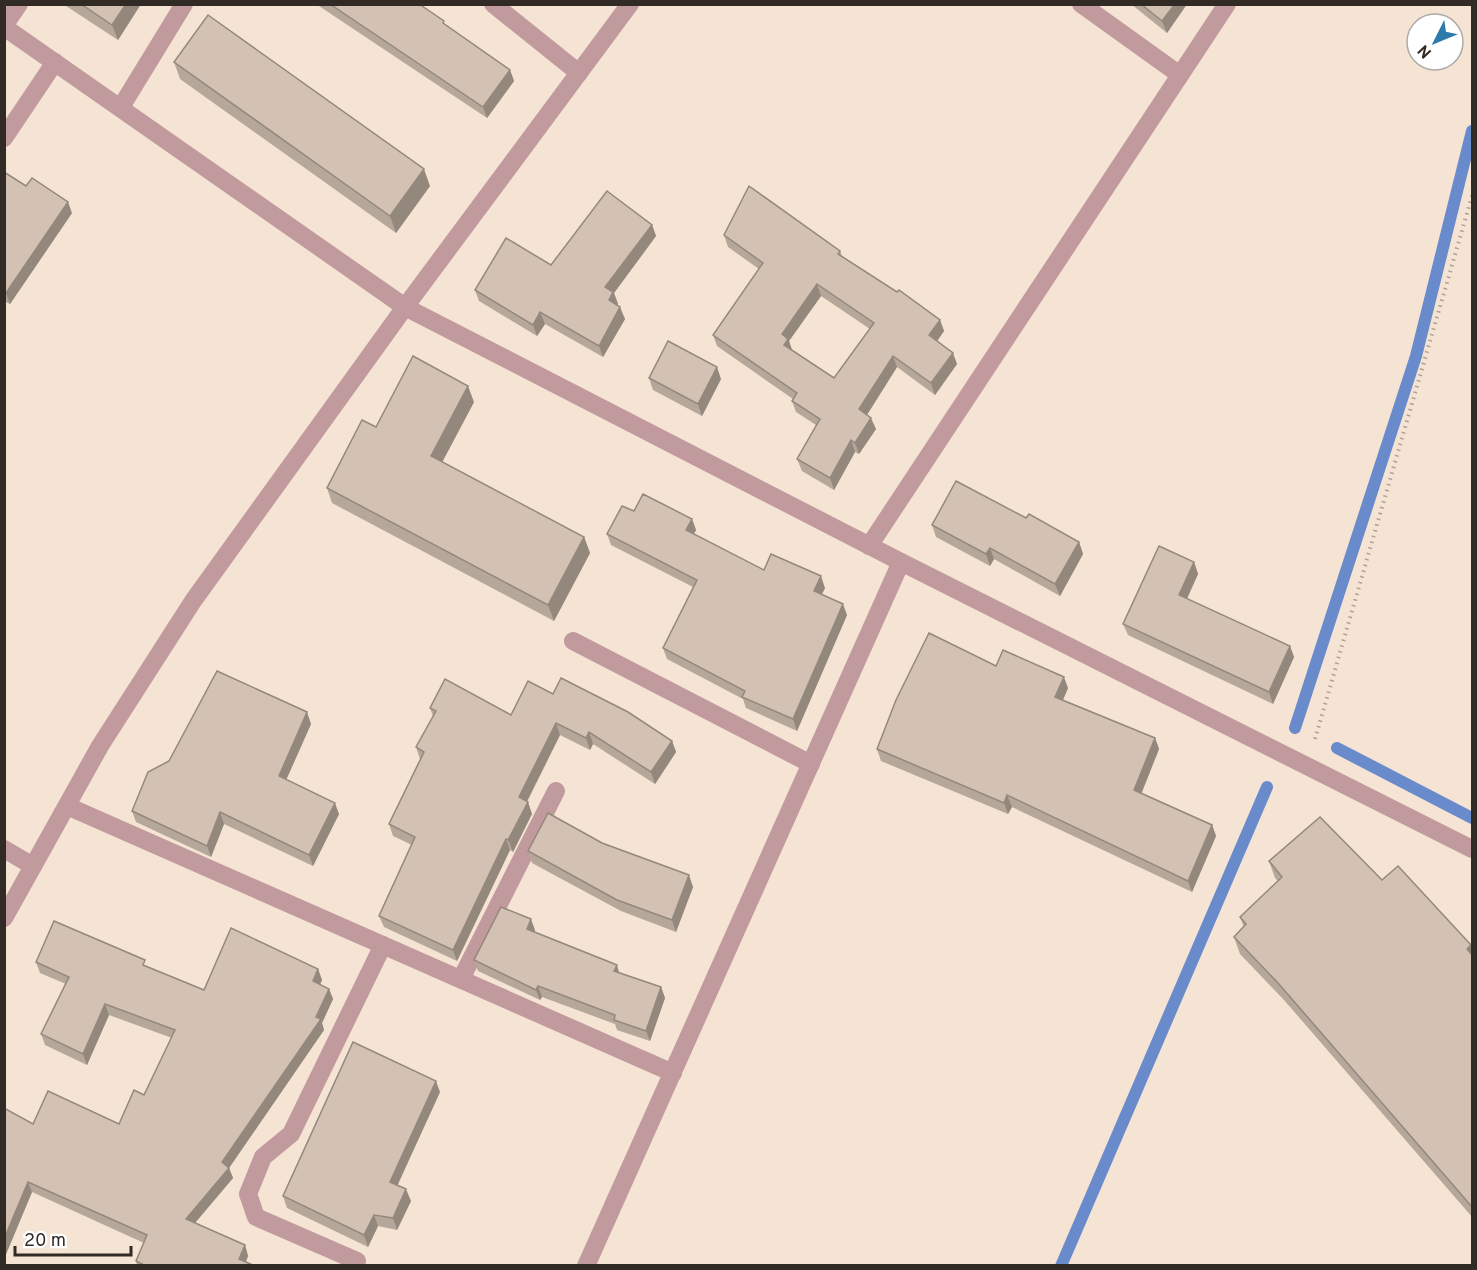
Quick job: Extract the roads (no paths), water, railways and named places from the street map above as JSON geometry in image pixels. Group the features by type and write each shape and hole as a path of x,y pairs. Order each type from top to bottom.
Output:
{"street":[{"path":"19,4 4,27 405,307 869,546 1473,849"},
{"path":"121,107 184,4"},
{"path":"493,4 579,73"},
{"path":"4,918 100,746 193,601 405,307 630,4"},
{"path":"1081,4 1180,75"},
{"path":"869,546 1227,4"},
{"path":"4,138 55,62"},
{"path":"586,1266 901,562"},
{"path":"573,640 811,764"},
{"path":"461,979 556,790"},
{"path":"67,806 673,1072"},
{"path":"4,849 33,866"},
{"path":"357,1261 256,1217 248,1194 263,1157 291,1134 382,945"}],"waterway":[{"path":"1295,728 1416,356 1472,131"},
{"path":"1337,748 1472,818"},
{"path":"1061,1266 1267,787"}]}
